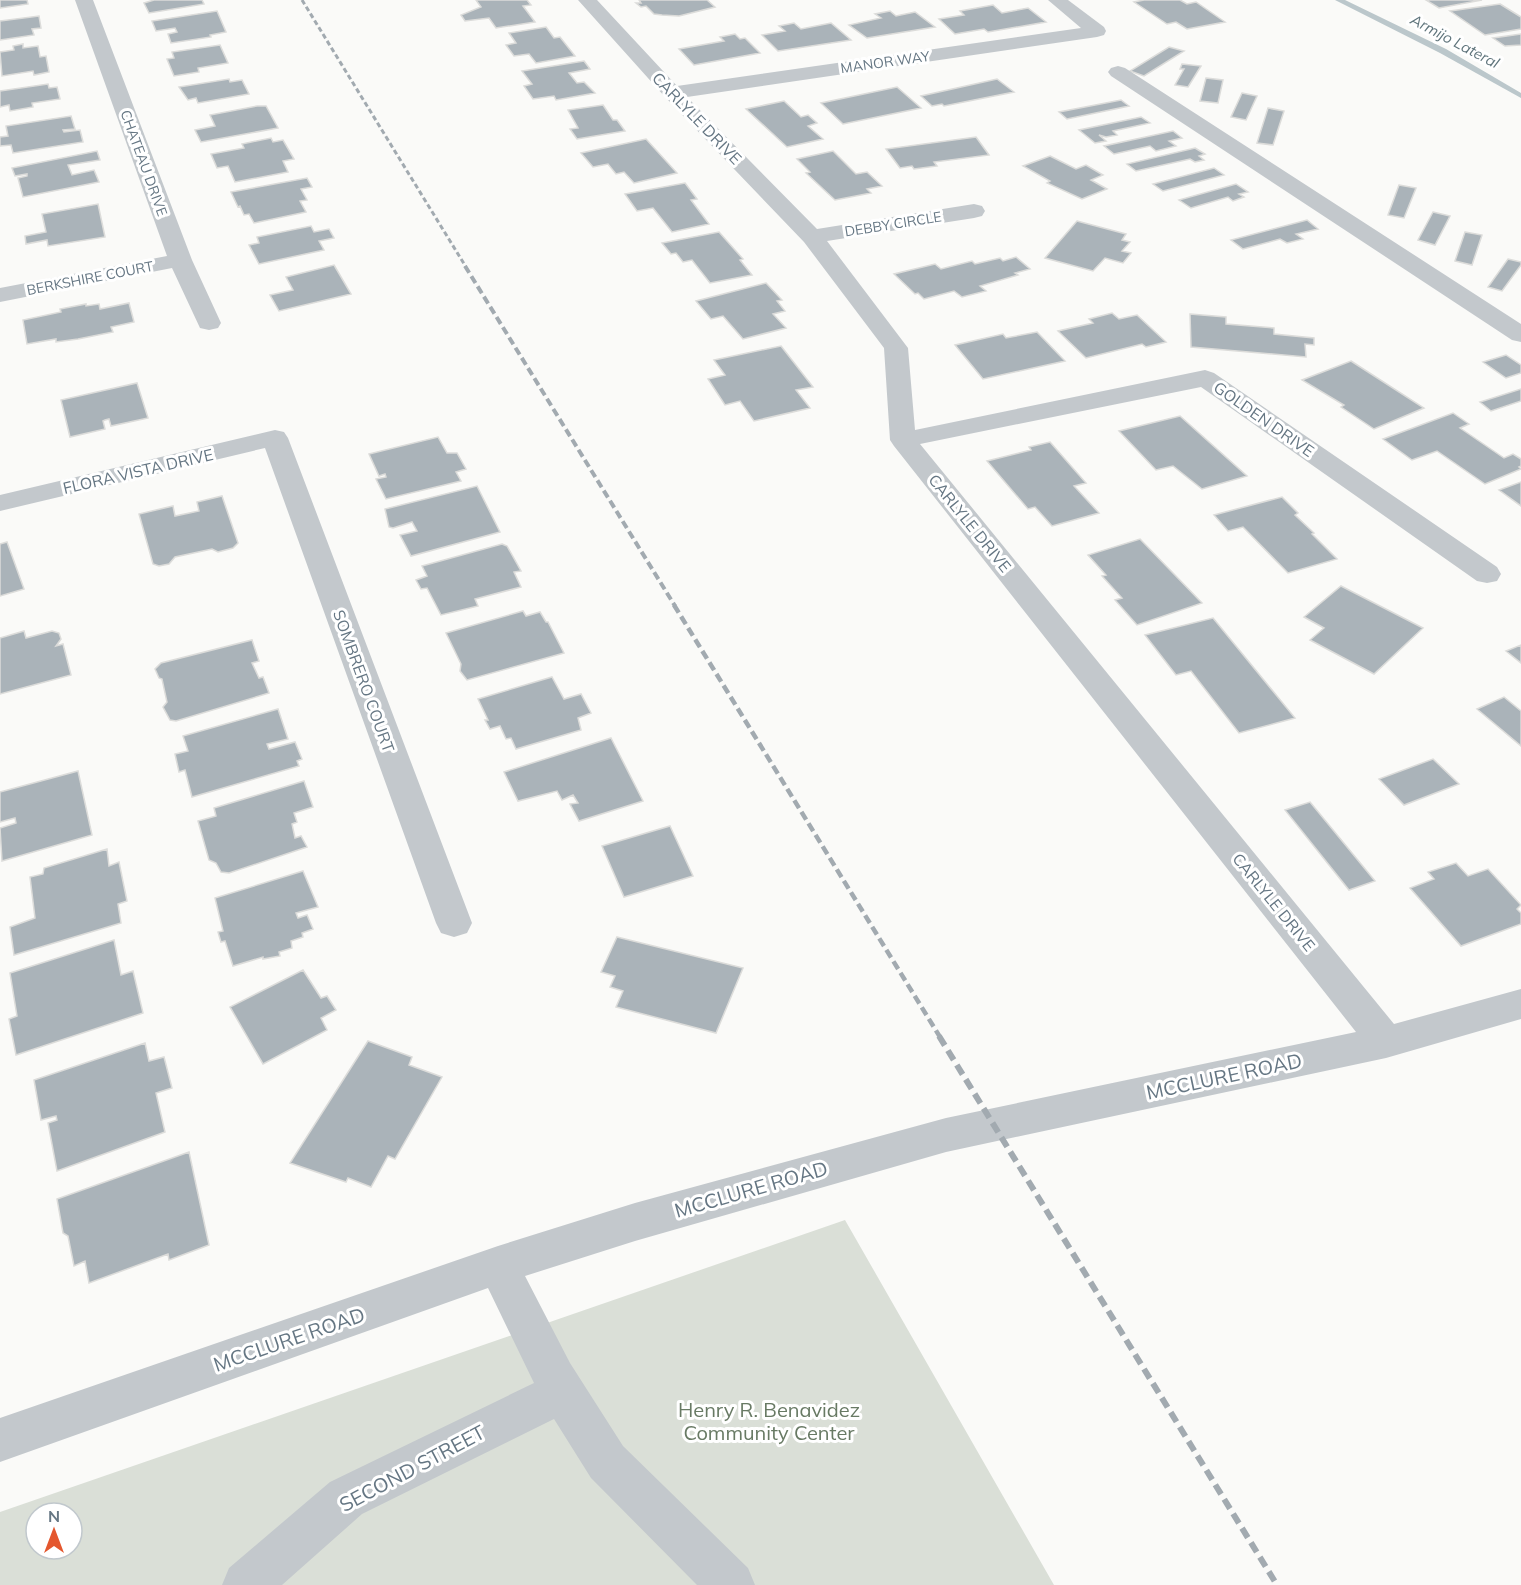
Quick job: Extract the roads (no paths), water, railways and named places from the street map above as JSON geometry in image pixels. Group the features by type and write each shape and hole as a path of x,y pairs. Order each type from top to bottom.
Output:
{"street":[{"name":"CHATEAU DRIVE","path":"84,0 180,260 210,323"},
{"name":"CARLYLE DRIVE","path":"587,0 672,93 812,237 896,348 903,440 1386,1042"},
{"name":"MANOR WAY","path":"672,93 1098,31 1057,0"},
{"path":"1118,72 1521,335"},
{"name":"DEBBY CIRCLE","path":"812,237 974,211"},
{"name":"BERKSHIRE COURT","path":"0,295 180,260"},
{"name":"GOLDEN DRIVE","path":"903,440 1205,378 1487,574"},
{"name":"FLORA VISTA DRIVE","path":"0,503 275,438"},
{"name":"SOMBRERO COURT","path":"275,438 454,923"},
{"name":"MCCLURE ROAD","path":"0,1440 498,1265 635,1222 946,1135 1386,1042 1521,1004"},
{"path":"498,1265 562,1392 607,1462 731,1585"},
{"name":"SECOND STREET","path":"246,1585 346,1498 562,1392"}],"waterway":[{"name":"Armijo Lateral","path":"1339,0 1443,51 1521,96"}],"railway":[{"path":"302,0 466,267"},
{"path":"465,266 675,606"},
{"path":"674,605 940,1037"},
{"path":"939,1036 1277,1585"}],"park label":[{"name":"Henry R. Benavidez Community Center","path":"769,1420"}]}
